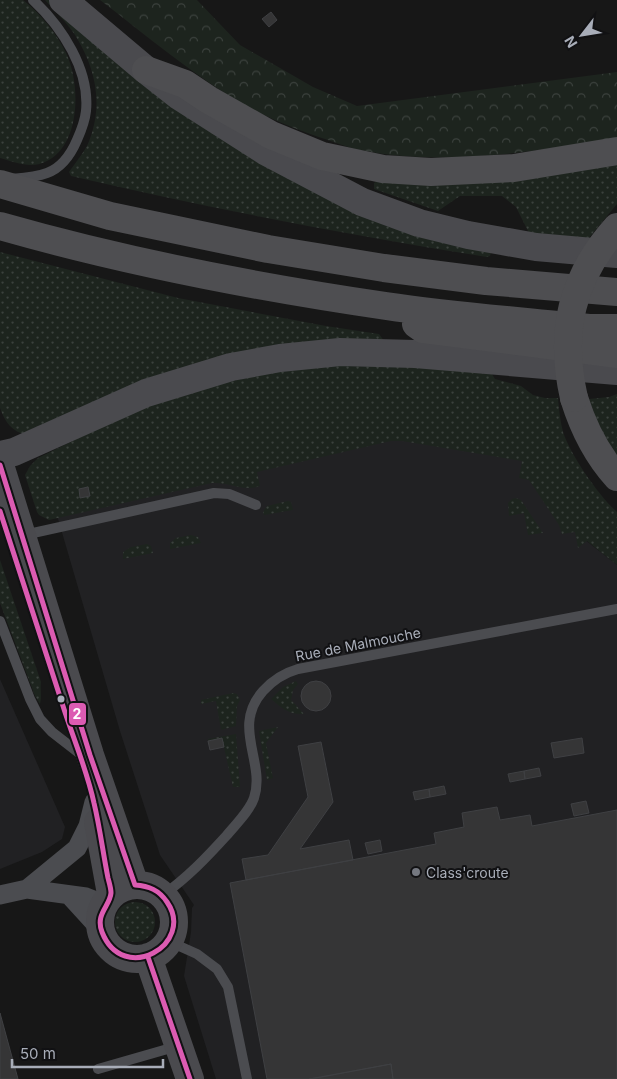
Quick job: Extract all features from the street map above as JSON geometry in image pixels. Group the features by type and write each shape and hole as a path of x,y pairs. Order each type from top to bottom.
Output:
{"highway":[{"path":"146,70 185,84 209,100 271,135 322,156 383,170 431,172 514,168 617,152"},
{"path":"0,183 110,216 268,249 384,268 486,281 617,292"},
{"path":"0,226 143,262 262,286 387,307 589,328 617,328"},
{"path":"617,227 594,256 576,293 571,313 567,354 568,374 578,413 595,446 617,477"},
{"path":"486,281 534,270 617,273"},
{"path":"387,307 424,329 617,354"}],"main road":[{"path":"63,0 180,96 265,151 362,202 419,223 468,235 536,247 617,254"},
{"path":"0,455 14,452 146,393 231,367 280,358 340,352 415,354 617,371"},
{"path":"0,465 23,536 29,578"},
{"path":"0,511 29,578 84,754 113,903 106,942 114,951 130,958 158,949 174,928 171,907 163,895 152,888 144,885 113,903"},
{"path":"84,754 113,903"},
{"path":"158,949 178,1046 190,1079"}],"street":[{"path":"27,890 77,848 88,826 94,802"},
{"path":"0,895 27,890 113,903"},
{"path":"70,896 86,897 113,903"}],"lane":[{"path":"0,183 47,173 62,164 75,146 86,112 86,93 81,72 68,41 33,0"},
{"path":"23,536 214,493 229,494 256,505"},
{"name":"Rue de Malmouche","path":"163,895 183,881 201,863 240,820 253,801 256,790 256,778 249,739 250,718 260,695 266,687 282,675 298,669 617,609"},
{"path":"0,621 30,699 40,719 52,732 84,754"},
{"path":"158,949 197,954 217,969 228,988 247,1079"},
{"path":"98,1069 178,1046"}],"shaded area":[{"path":"261,417 525,457 575,532 617,565 617,1079 216,1079 184,976 191,932 192,908 194,905 160,855 120,731 49,488"},
{"path":"0,679 65,827 62,839 42,852 0,869"}],"green space":[{"path":"0,0 23,0 42,17 58,39 71,66 74,81 75,113 71,129 66,143 57,154 40,164 22,164 0,158"},
{"path":"45,0 54,0 154,84 491,252 490,256 382,240 175,199 71,176 69,172 83,153 92,132 95,118 96,89 83,48 68,26"},
{"path":"100,0 197,0 240,45 313,87 357,106 617,72 617,139 521,152 457,157 392,155 352,148 296,129 244,105 188,68"},
{"path":"617,161 617,204 588,239 530,235 516,207 502,196 460,196 438,211 374,189 374,183 379,180"},
{"path":"0,252 178,298 379,334 387,345 344,344 27,435 22,434 10,426 0,408"},
{"path":"354,363 492,374 495,379 521,386 533,395 545,398 558,398 563,432 572,452 594,486 617,512 617,565 587,541 578,548 575,532 562,534 559,525 529,480 519,478 522,461 402,441 391,441 257,472 260,486 254,488 212,483 49,520 37,512 25,475 30,466 38,458 97,429 150,405 224,383 266,373"},
{"path":"617,394 617,459 596,420 589,399 609,397"},
{"path":"516,498 521,500 543,533 528,535 524,513 509,516 508,503"},
{"path":"291,502 293,510 264,515 263,512 267,506"},
{"path":"191,535 198,537 201,543 170,549 170,543 176,538"},
{"path":"147,544 151,546 153,553 123,559 123,552 131,547"},
{"path":"0,560 41,682 40,704 35,696 0,603"},
{"path":"296,681 298,684 293,690 291,700 304,714 290,712 271,699 283,687"},
{"path":"233,693 237,694 240,700 237,706 236,726 221,730 216,701 201,704 201,700"},
{"path":"278,727 266,743 273,778 267,780 259,731"},
{"path":"236,734 240,787 233,787 222,739 208,741 208,739"},
{"path":"139,902 146,905 152,911 155,922 154,930 146,939 139,942 131,942 124,939 116,930 115,918 118,911 127,903"}],"building":[{"path":"271,12 277,20 269,27 262,19"},
{"path":"88,487 90,496 80,498 79,489"},
{"path":"316,681 327,685 331,696 327,707 316,711 305,707 301,696 305,685"},
{"path":"222,738 224,747 210,750 208,741"},
{"path":"582,738 584,753 554,758 551,743"},
{"path":"321,742 333,802 300,849 349,840 353,860 246,880 242,859 268,855 308,797 298,746"},
{"path":"539,768 541,776 525,779 524,771"},
{"path":"524,771 525,779 510,782 508,774"},
{"path":"444,786 446,794 430,797 429,789"},
{"path":"429,789 430,797 415,800 413,792"},
{"path":"586,801 589,813 574,816 571,804"},
{"path":"497,807 500,820 530,815 532,826 617,810 617,1079 393,1079 391,1064 309,1079 267,1079 230,883 436,844 434,833 464,827 462,813"},
{"path":"380,840 382,851 368,854 365,843"},
{"path":"0,1013 18,1079 0,1079"},
{"path":"391,1064 393,1079 309,1079 322,1077"}],"transit line":[{"name":"2","path":"0,465 90,755 135,885 145,886 161,894 167,902 173,918 172,932 165,944 153,953 139,957 125,956 112,948 102,932 100,920 110,898 111,891 91,791 0,511"},
{"name":"2","path":"148,957 190,1079"}],"place":[{"name":"Class'croute","path":"416,872"}]}
